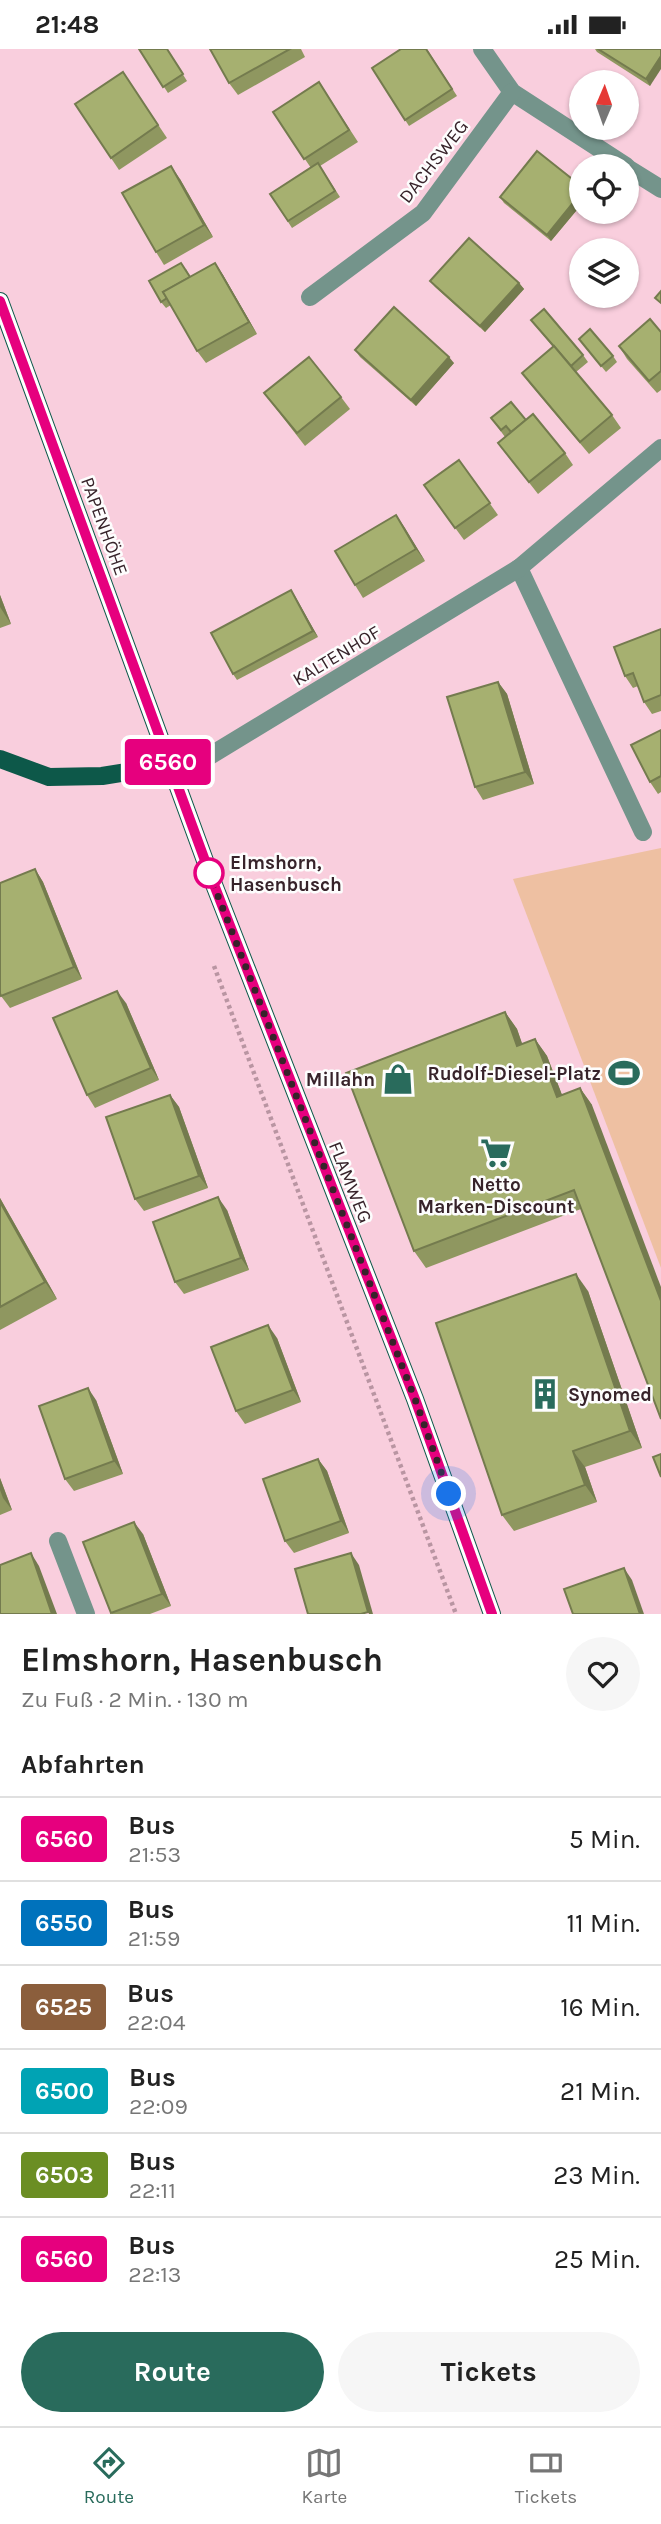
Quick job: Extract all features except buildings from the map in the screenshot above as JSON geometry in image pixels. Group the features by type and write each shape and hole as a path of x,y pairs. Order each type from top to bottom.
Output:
{"main road":[{"name":"PAPENHÖHE","path":"0,301 170,765"},
{"path":"0,759 49,777 102,776 170,765"},
{"name":"FLAMWEG","path":"170,765 283,1067 415,1399 492,1614"}],"street":[{"path":"482,49 512,92 608,154"},
{"name":"DACHSWEG","path":"310,297 423,213 512,92"},
{"path":"639,175 661,189"},
{"name":"KALTENHOF","path":"170,765 202,760 519,568 661,448"},
{"path":"519,568 643,832"},
{"path":"58,1541 86,1614"}],"path":[{"path":"212,959 456,1614"}],"shaded area":[{"name":"Rudolf-Diesel-Platz","path":"661,848 661,1268 513,879"}],"bus line":[{"name":"6560","path":"0,301 211,877 415,1399 492,1614"}],"place":[{"name":"Elmshorn, Hasenbusch","path":"209,873"},
{"name":"Rudolf-Diesel-Platz","path":"624,1073"},
{"name":"Millahn","path":"398,1079"},
{"name":"Netto Marken-Discount","path":"496,1153"},
{"name":"Synomed","path":"545,1394"}],"route":[{"path":"209,873 415,1399 449,1494"}]}
